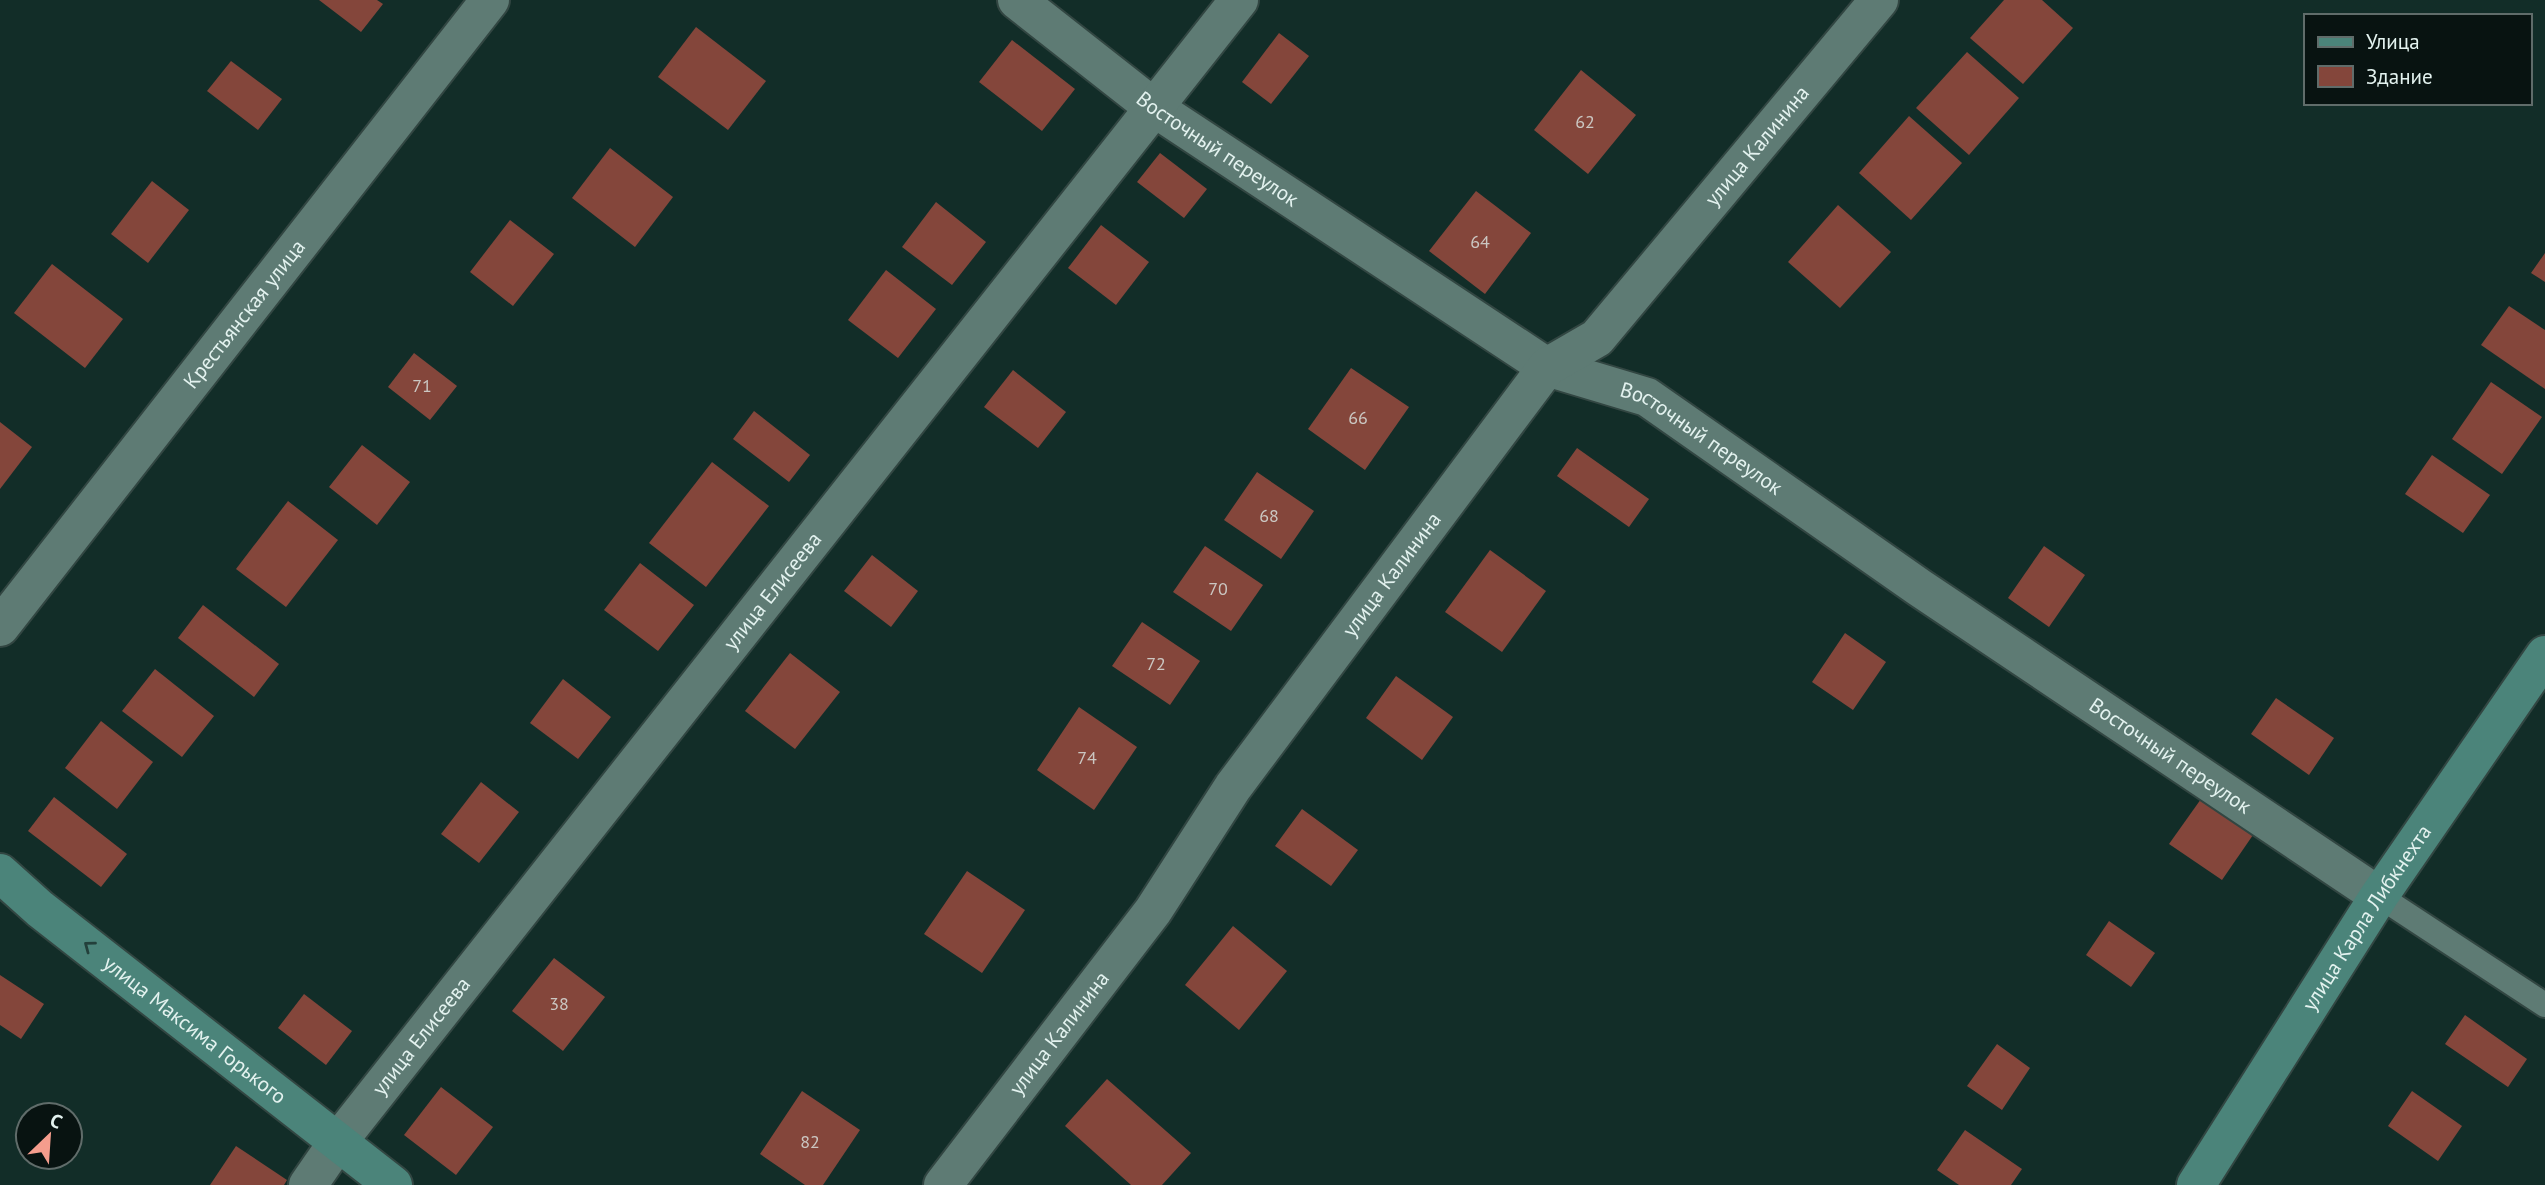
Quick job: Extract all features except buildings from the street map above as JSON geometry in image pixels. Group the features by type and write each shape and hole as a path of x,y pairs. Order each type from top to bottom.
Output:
{"main road":[{"name":"улица Карла Либкнехта","path":"2196,1185 2379,896 2545,655"},
{"name":"улица Максима Горького","path":"0,873 393,1185"}],"street":[{"name":"Крестьянская улица","path":"0,627 490,0"},
{"name":"Восточный переулок","path":"1017,0 1153,107 1547,367 1647,397 1920,588 2379,896"},
{"name":"улица Елисеева","path":"308,1185 337,1143 1239,0"},
{"name":"улица Калинина","path":"943,1185 1153,911 1233,787 1547,367 1597,338 1879,0"}],"lane":[{"path":"2379,896 2545,1004"}]}
